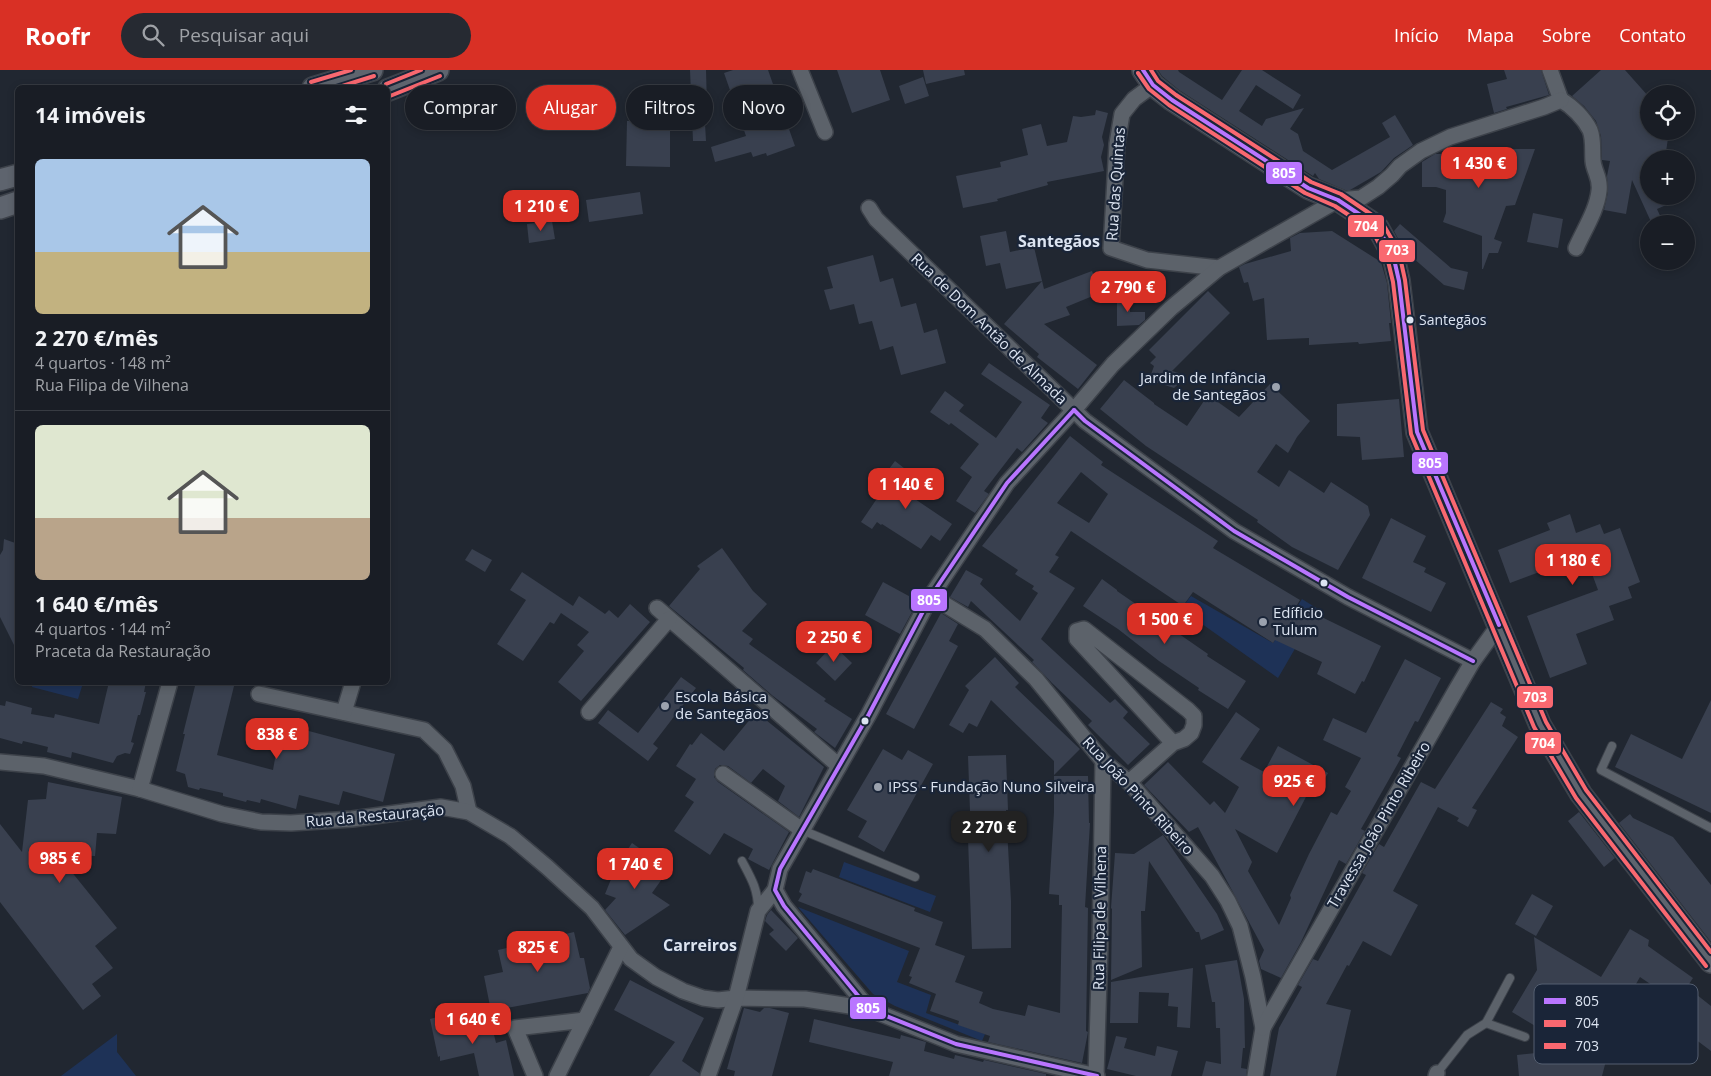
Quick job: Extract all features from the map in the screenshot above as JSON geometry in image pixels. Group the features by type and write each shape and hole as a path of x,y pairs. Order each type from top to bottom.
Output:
{"street":[{"path":"323,85 372,70"},
{"path":"390,89 438,70"},
{"path":"800,70 825,132"},
{"path":"1550,70 1561,100 1577,112 1590,130 1593,143 1593,163 1599,177 1599,192 1576,248"},
{"path":"1148,78 1187,109 1308,188 1338,200 1378,228 1394,259 1399,281 1417,432 1540,725 1581,794 1711,962"},
{"name":"Rua das Quintas","path":"1148,78 1122,114 1117,144 1110,248 1147,260 1220,268"},
{"path":"708,1076 736,998 758,911 776,890 780,870 931,596 1008,483 1113,364 1171,308 1220,268 1338,200 1360,198 1378,187 1414,155 1450,137 1544,108 1561,100"},
{"path":"0,180 15,176"},
{"path":"0,208 15,203"},
{"name":"Rua de Dom Antão de Almada","path":"869,208 876,219 1085,421 1234,531 1348,597 1473,661"},
{"name":"Rua João Pinto Ribeiro","path":"931,596 985,629 1036,679 1103,761 1129,782 1212,876 1228,901 1240,926 1253,977 1263,1028 1255,1076"},
{"path":"657,608 839,766"},
{"path":"589,712 669,619"},
{"name":"Travessa João Pinto Ribeiro","path":"1263,1028 1473,661 1499,625"},
{"path":"1129,782 1172,743 1184,739 1191,733 1194,725 1194,716 1084,629 1077,631 1077,639 1172,743"},
{"path":"140,789 169,685"},
{"path":"344,712 351,685"},
{"path":"259,694 424,730 445,750 463,786 469,812"},
{"name":"Rua Filipa de Vilhena","path":"1097,1076 1103,761"},
{"name":"Rua da Restauração","path":"0,762 44,766 140,789 222,814 261,822 290,823 352,819 441,807 469,812 510,836 547,867 592,908 632,959 656,977 683,990 703,998 718,1000 736,998 804,999 869,1009 956,1044 1097,1076"},
{"path":"723,774 802,830"},
{"path":"776,890 784,906 869,1009"},
{"path":"557,1076 621,947"},
{"path":"535,1076 515,1028 585,1020"}],"lane":[{"path":"1612,746 1601,770 1711,828"},
{"path":"802,830 915,876"},
{"path":"742,861 755,885 758,897 758,911"},
{"path":"1436,1075 1467,1035 1486,1023 1510,978"},
{"path":"1486,1023 1525,1036"}],"shaded area":[{"path":"1191,596 1273,643 1302,599 1318,609 1278,678 1181,609"},
{"path":"32,685 82,685 78,699 32,687"},
{"path":"844,862 936,896 930,912 839,877"},
{"path":"798,907 909,951 897,982 931,995 926,1013 985,1034 982,1041 895,1006 873,994"},
{"path":"117,1034 117,1052 136,1076 61,1076"}],"building":[{"path":"690,70 706,70 706,85 691,85"},
{"path":"733,70 768,70 773,85 728,85 724,73"},
{"path":"837,70 880,70 890,100 852,113"},
{"path":"923,70 964,70 965,75 926,84"},
{"path":"1158,70 1178,70 1222,100 1242,70 1262,70 1301,95 1293,109 1256,85 1239,111 1262,126 1266,119 1304,108 1290,129 1298,134 1303,151 1332,170 1390,137 1382,123 1395,115 1413,145 1394,158 1381,172 1350,190 1345,190 1319,179 1315,173 1313,176 1179,90 1162,76"},
{"path":"1504,70 1541,70 1549,95 1506,107 1507,109 1494,113 1487,84 1507,79"},
{"path":"1601,70 1625,70 1640,87 1640,140 1668,140 1666,150 1640,150 1640,198 1632,180 1626,214 1604,210 1608,192 1607,176 1610,161 1602,160 1601,136 1596,121 1584,106 1572,96"},
{"path":"923,77 929,96 905,104 899,86"},
{"path":"1096,110 1108,113 1102,137 1104,145 1101,157 1104,171 1047,182 1048,185 997,199 998,201 963,208 956,176 1001,167 1000,162 1028,155 1022,129 1041,124 1047,146 1067,142 1073,116 1095,115"},
{"path":"627,130 670,130 670,167 626,166"},
{"path":"693,130 705,130 706,141 693,141"},
{"path":"744,130 789,130 795,146 767,156 766,153 753,157 751,152 715,162 711,147 746,136"},
{"path":"1486,149 1535,149 1515,205 1506,206 1494,239 1502,242 1498,253 1489,253 1482,269 1482,236 1443,222 1446,213 1446,190 1436,187 1422,187 1422,162 1435,154 1485,154"},
{"path":"640,192 643,214 589,222 586,200"},
{"path":"1643,205 1666,205 1657,209 1660,215 1648,215"},
{"path":"1533,213 1563,219 1558,248 1527,242"},
{"path":"552,221 555,239 529,243 527,224"},
{"path":"1400,224 1451,268 1468,272 1464,290 1444,285 1404,250 1394,231"},
{"path":"1006,231 1010,252 1034,247 1044,289 1092,271 1100,293 1066,307 1070,315 1044,324 1097,365 1078,389 1037,357 1039,354 1004,324 1042,281 1006,289 1000,263 986,266 980,236"},
{"path":"1332,231 1381,262 1387,283 1391,341 1309,345 1309,338 1267,340 1264,298 1253,301 1248,282 1244,283 1239,267 1291,251 1290,238 1300,233"},
{"path":"873,255 880,282 893,278 901,307 916,303 924,333 937,329 946,363 901,375 893,346 880,350 872,321 859,324 854,304 830,310 824,290 833,288 827,267"},
{"path":"1208,291 1230,313 1172,371 1182,374 1181,377 1184,379 1174,388 1149,380 1154,366 1150,363 1156,357 1149,350"},
{"path":"1117,295 1130,295 1130,312 1145,312 1145,320 1139,325 1117,326"},
{"path":"989,363 1050,405 1041,418 1048,423 1022,452 1017,448 984,491 989,494 975,513 956,501 972,477 960,468 979,444 951,423 949,425 930,412 945,391 964,405 959,411 996,438 1022,402 981,374"},
{"path":"1124,380 1154,404 1187,426 1208,395 1239,417 1270,384 1310,421 1297,437 1288,453 1276,444 1257,472 1279,487 1289,470 1324,493 1331,482 1368,506 1370,515 1338,570 1292,547 1257,522 1258,520 1146,446 1100,409"},
{"path":"1399,399 1404,457 1362,460 1360,437 1337,436 1337,404"},
{"path":"1070,436 1103,462 1101,465 1218,541 1213,548 1300,600 1297,605 1381,646 1364,682 1362,681 1355,694 1317,674 1322,662 1275,640 1273,643 1193,592 1183,606 1071,531 1055,555 1059,557 1049,572 1075,588 1041,639 1110,703 1115,699 1128,712 1123,718 1150,744 1128,765 1088,725 1092,721 1032,662 1034,660 971,601 968,607 950,597 966,570 983,579 980,584 1020,621 1038,593 1032,589 1034,586 1015,574 1018,570 982,546","holes":["1081,472 1108,494 1089,523 1057,503"]},
{"path":"895,461 923,483 912,497 952,524 940,541 931,535 921,549 882,524 877,522 872,529 861,522 891,478 886,473"},
{"path":"1570,514 1576,533 1600,524 1604,534 1620,528 1640,582 1628,587 1632,598 1609,606 1614,620 1576,634 1587,664 1550,678 1527,616 1598,590 1585,555 1510,583 1498,550 1550,530 1547,523"},
{"path":"1391,518 1426,536 1413,562 1426,568 1424,572 1446,583 1431,612 1362,578"},
{"path":"4,539 15,543 15,647 0,617 0,555 3,550"},
{"path":"722,548 753,591 767,604 742,631 753,639 749,644 826,699 824,701 852,719 835,748 814,732 817,729 773,696 743,670 744,668 669,606 700,569 697,566"},
{"path":"472,549 492,560 485,572 465,560"},
{"path":"522,572 573,606 579,596 605,614 609,610 618,618 630,604 650,622 581,701 558,682 584,651 577,645 589,632 561,613 554,624 550,622 523,661 497,644 526,600 510,590"},
{"path":"1102,579 1208,654 1207,656 1246,681 1228,709 1198,690 1199,688 1083,606"},
{"path":"883,582 918,601 900,634 865,615"},
{"path":"941,613 958,624 949,641 958,646 914,729 886,714"},
{"path":"833,645 852,663 835,681 816,663"},
{"path":"995,657 1019,683 1015,687 1080,749 1054,775 1054,761 991,700 977,727 969,723 963,733 949,725 969,690 965,686"},
{"path":"1405,659 1441,678 1418,722 1415,721 1397,756 1401,758 1361,829 1365,831 1346,864 1339,860 1301,942 1281,978 1261,969 1259,961 1264,950 1198,827 1189,832 1144,785 1168,762 1210,805 1214,801 1225,813 1239,787 1202,762 1236,712 1260,729 1240,759 1264,772 1278,746 1328,773 1315,796 1308,793 1277,853 1235,829 1252,862 1248,871 1279,925 1291,898 1290,895 1331,812 1337,815 1351,791 1345,787 1361,758 1323,740 1333,718 1366,733"},
{"path":"681,677 696,688 653,744 658,748 648,761 598,723 608,710 638,733"},
{"path":"108,685 145,685 144,692 146,692 131,742 134,743 130,754 125,753 117,756 113,763 72,752 71,758 47,752 48,747 23,741 22,744 0,738 0,705 5,706 6,701 32,708 31,714 54,718 55,714 99,724"},
{"path":"195,685 234,685 217,755 273,770 278,742 282,738 287,739 290,726 395,754 383,802 343,791 339,805 299,795 296,809 261,799 260,803 247,800 246,802 223,796 223,793 188,787 185,774 176,771 185,734 183,734"},
{"path":"1711,700 1711,813 1615,767 1631,734 1682,759"},
{"path":"1491,702 1503,709 1500,713 1506,717 1502,726 1518,737 1472,808 1477,810 1468,827 1457,821 1459,818 1438,807 1393,891 1418,905 1391,956 1363,941 1349,966 1347,965 1326,1004 1351,1010 1336,1076 1270,1076 1279,1028 1302,987 1298,985 1313,959 1318,961 1366,875 1362,873 1379,844 1384,847 1421,782 1435,789"},
{"path":"756,712 824,767 799,817 778,801 785,786 763,769 751,783 728,766 720,765 715,769 714,777 718,782 789,832 769,870 748,859 753,849 724,833 710,855 674,831 694,802 685,796 696,779 676,766 690,744 692,745 701,733 724,751"},
{"path":"883,749 902,760 908,750 933,764 884,852 858,837 867,821 847,810"},
{"path":"1006,755 1011,948 972,949 967,811 970,811 968,756"},
{"path":"1054,776 1088,776 1090,823 1085,907 1088,908 1086,1031 1088,1032 1082,1063 988,1042 990,1036 958,1025 959,1021 930,1011 936,994 909,983 912,977 909,976 920,948 798,901 802,894 799,892 806,871 811,873 813,869 915,908 914,911 943,922 935,945 965,956 955,982 983,992 979,1003 993,1009 1025,1016 1028,1005 1060,1013 1062,905 1059,905 1059,895 1049,894 1054,812"},
{"path":"48,782 122,797 116,834 97,833 95,856 58,855 117,928 95,946 113,968 92,984 101,996 83,1010 0,902 0,824 22,852 28,800 46,799"},
{"path":"1579,812 1615,858 1604,867 1568,821"},
{"path":"1630,814 1633,818 1673,837 1711,885 1711,942 1619,823"},
{"path":"1163,835 1217,914 1224,930 1201,940 1199,932 1196,932 1149,861 1145,911 1141,911 1142,967 1111,980 1111,908 1115,853 1134,854"},
{"path":"632,843 669,869 652,893 670,905 625,935 605,910 616,898 605,894 616,867"},
{"path":"1532,894 1553,906 1536,936 1515,924"},
{"path":"771,910 798,938 786,951 769,934 774,930 765,921"},
{"path":"1630,929 1649,940 1648,946 1693,978 1689,984 1650,984 1640,977 1636,984 1534,984 1534,1025 1512,1012 1537,970 1534,937 1601,977"},
{"path":"574,932 580,958 584,958 590,988 588,993 491,1011 484,976 503,972 498,950"},
{"path":"1237,960 1244,999 1245,1048 1243,1048 1241,1068 1247,1069 1246,1076 1202,1076 1206,1061 1221,1064 1220,1028 1216,1028 1215,1002 1212,1002 1205,965"},
{"path":"1193,968 1190,1028 1177,1027 1178,1007 1168,1006 1169,993 1139,992 1138,1023 1110,1023 1111,982"},
{"path":"630,980 704,1018 682,1061 699,1073 699,1076 649,1076 675,1042 614,1010"},
{"path":"1698,996 1711,1006 1711,1051 1698,1041"},
{"path":"744,1008 760,1012 764,1008 770,1008 789,1013 772,1076 734,1076 735,1071 727,1069"},
{"path":"489,1014 496,1043 506,1040 514,1076 479,1076 474,1053 440,1061 430,1019 445,1015 447,1025"},
{"path":"814,1019 900,1039 901,1035 926,1042 924,1051 954,1059 955,1055 983,1062 984,1060 1046,1074 1046,1076 889,1076 893,1062 809,1042"},
{"path":"1116,1036 1127,1038 1124,1048 1155,1056 1157,1046 1178,1051 1171,1076 1136,1076 1107,1069"},
{"path":"1534,1053 1534,1064 1605,1064 1602,1076 1519,1076 1517,1055"}],"transit line":[{"name":"703","path":"311,82 351,70"},
{"name":"703","path":"386,84 421,70"},
{"name":"805","path":"1143,70 1153,85 1172,100 1308,188 1338,200 1378,228 1394,259 1399,281 1417,432 1499,625"},
{"name":"703","path":"1151,70 1158,81 1176,95 1311,182 1341,194 1383,224 1400,257 1405,280 1423,430 1546,722 1586,790 1711,952"},
{"name":"704","path":"1138,73 1149,89 1169,105 1305,193 1335,206 1373,232 1388,261 1393,282 1411,434 1534,727 1576,798 1706,966"},
{"name":"704","path":"346,85 374,76"},
{"name":"704","path":"390,96 440,76"},
{"name":"805","path":"1074,410 1007,483 931,596 869,714 780,869 775,890 784,906 869,1009 956,1044 1097,1076"},
{"name":"805","path":"1074,410 1085,421 1234,531 1348,597 1473,661"}],"place":[{"name":"Santegãos","path":"1410,320"},
{"name":"Jardim de Infância de Santegãos","path":"1276,387"},
{"name":"Edíficio Tulum","path":"1263,622"},
{"name":"Escola Básica de Santegãos","path":"665,706"},
{"name":"IPSS - Fundação Nuno Silveira","path":"878,787"}],"district":[{"name":"Santegãos","path":"1059,241"},
{"name":"Carreiros","path":"700,945"}]}
